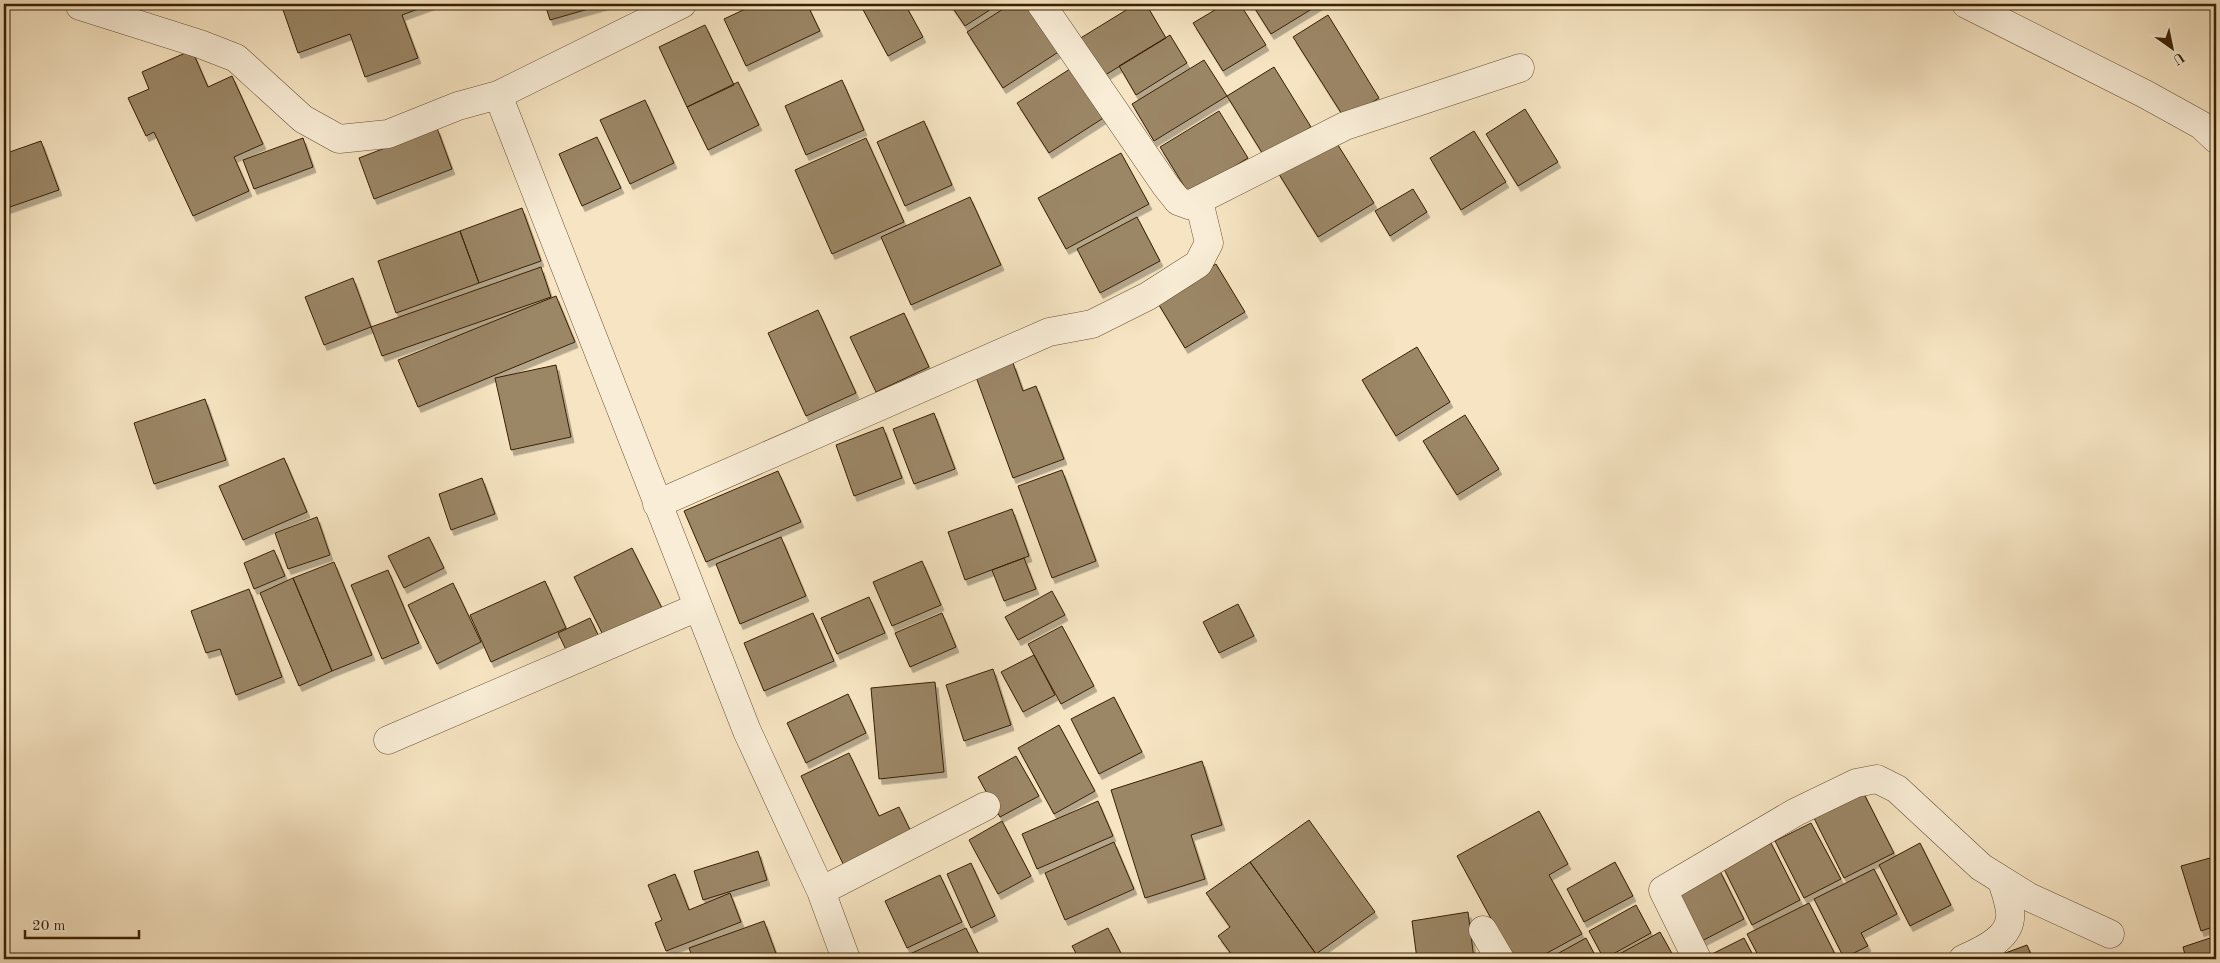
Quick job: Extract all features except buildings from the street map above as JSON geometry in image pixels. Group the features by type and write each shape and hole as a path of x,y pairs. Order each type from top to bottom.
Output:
{"street":[{"path":"80,6 200,44 236,58 303,119 339,139 388,134 458,106 498,95 682,4"},
{"path":"1041,4 1172,194 1178,201 1189,205 1345,126 1520,68"},
{"path":"1966,4 2145,94 2201,125 2216,139"},
{"path":"498,95 747,731 821,891 846,959"},
{"path":"657,504 1049,332 1092,324 1148,296 1198,264 1209,243 1199,201"},
{"path":"388,740 698,607"},
{"path":"1697,959 1663,890 1796,812 1856,783 1869,779 1877,779 1897,789 1981,867 2029,897 2110,934"},
{"path":"821,891 986,806"},
{"path":"1964,959 1998,940 2006,931 2010,912 2002,880"},
{"path":"1483,930 1500,959"}]}
